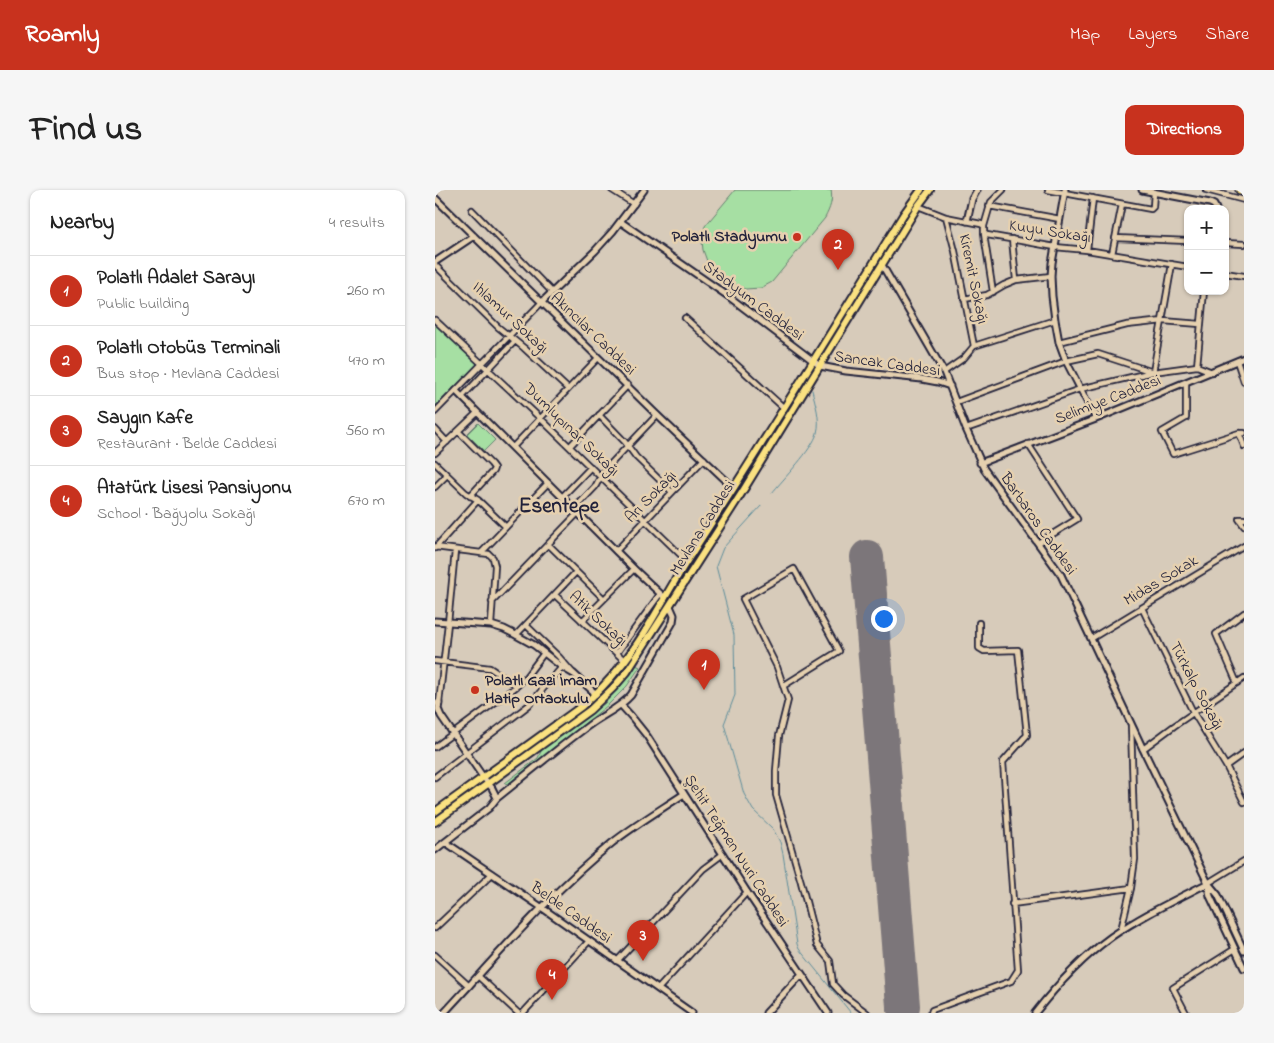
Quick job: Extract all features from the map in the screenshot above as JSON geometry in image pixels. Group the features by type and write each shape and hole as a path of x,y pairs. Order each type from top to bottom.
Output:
{"highway":[{"path":"1240,190 1244,191"}],"main road":[{"name":"Mevlana Caddesi","path":"435,822 577,720 607,695 627,672 670,606 817,364 903,215 921,190"},
{"name":"Mevlana Caddesi","path":"435,812 572,714 611,679 625,661 663,596 784,408 817,364 930,190"}],"street":[{"path":"612,190 634,204"},
{"path":"435,412 541,302 595,251 621,222 644,190"},
{"path":"967,221 972,199 977,190"},
{"path":"918,206 946,217 984,226 989,206 993,199 1003,190"},
{"path":"1048,190 1151,209 1153,207 1154,192"},
{"path":"1141,190 1214,205"},
{"path":"1207,190 1244,200"},
{"path":"1065,192 1051,276 1051,296 1059,342 1066,361 1096,419"},
{"name":"Akıncılar Caddesi","path":"435,198 734,488"},
{"path":"1087,250 1093,198"},
{"path":"1111,254 1122,204"},
{"path":"989,206 1060,219"},
{"path":"472,210 552,292"},
{"name":"Kiremit Sokağı","path":"946,217 955,251 974,346"},
{"name":"Stadyum Caddesi","path":"621,222 728,296 817,364"},
{"name":"Kuyu Sokağı","path":"984,226 985,233 1012,239 1184,266"},
{"path":"985,233 993,292"},
{"path":"435,263 474,236"},
{"path":"1115,238 1184,241"},
{"path":"1012,239 1016,280"},
{"path":"1229,243 1244,244"},
{"name":"Ihlamur Sokağı","path":"435,263 509,336 568,389"},
{"path":"1153,372 1172,264"},
{"name":"Barbaros Caddesi","path":"882,265 944,372 980,463 1061,575 1208,883 1218,895 1244,951"},
{"path":"1229,274 1244,276"},
{"path":"964,299 993,292 1005,284 1016,280 1051,276"},
{"path":"1197,366 1204,295"},
{"path":"685,318 784,408"},
{"name":"Dumlupınar Sokağı","path":"435,320 570,446 687,561"},
{"path":"944,372 964,358 974,346 1055,320"},
{"path":"1059,342 1127,325 1163,321 1200,324"},
{"path":"462,397 515,341"},
{"path":"956,402 1066,361 1098,354 1153,372"},
{"path":"513,447 598,358"},
{"name":"Selimiye Caddesi","path":"980,463 1096,419 1244,358"},
{"path":"1237,361 1244,382"},
{"name":"Sancak Caddesi","path":"817,364 846,371 922,379 949,386"},
{"path":"966,429 1080,389 1153,372 1197,366 1212,372"},
{"path":"1186,382 1186,418 1161,432 1173,454 1241,433 1244,446"},
{"path":"570,446 627,385"},
{"path":"456,391 663,596 617,653"},
{"path":"435,453 477,413"},
{"path":"599,415 636,457 672,492"},
{"path":"492,602 548,544 595,487 601,476 657,415"},
{"path":"435,429 447,442"},
{"path":"458,431 494,468 470,496"},
{"path":"1028,444 1077,519 1038,543"},
{"name":"Arı Sokağı","path":"616,551 704,460"},
{"path":"435,463 470,496 478,500 506,528"},
{"path":"562,497 591,467"},
{"path":"435,487 447,474"},
{"path":"481,553 548,483"},
{"path":"435,548 478,500"},
{"path":"1242,519 1244,526"},
{"path":"548,544 604,599"},
{"name":"Midas Sokak","path":"1092,638 1244,546"},
{"path":"435,548 489,554 493,558 495,566 491,626"},
{"path":"455,550 444,662 437,703 438,709 466,753 495,792 497,798"},
{"path":"582,621 634,569"},
{"path":"783,686 839,651 794,569 743,599 777,667 783,686 788,700 779,736 775,795 801,882 817,945 831,961 833,984 843,995 867,1013"},
{"path":"517,635 576,572"},
{"name":"Atik Sokağı","path":"555,594 625,661"},
{"path":"435,850 489,808 497,798 588,725 621,705 631,695 673,622 674,614 670,606"},
{"name":"Türkalp Sokağı","path":"1142,608 1193,712 1242,794 1244,802"},
{"path":"1237,683 1216,634 1244,613"},
{"path":"435,621 504,629 517,635 544,653 596,694"},
{"path":"979,623 979,648 984,651 1018,650 1027,735 1003,762"},
{"path":"526,625 563,661 573,674"},
{"path":"435,747 517,686 544,653"},
{"path":"435,661 490,668 517,686"},
{"path":"435,777 529,705 562,667"},
{"path":"1143,749 1193,712 1244,678"},
{"name":"Şehit Teğmen Nuri Caddesi","path":"621,705 647,736 801,975 828,1013"},
{"path":"1121,930 1131,888 1135,859 1131,722"},
{"path":"931,1013 933,1010 1011,980 1018,970 1003,762 1024,738"},
{"path":"1226,766 1244,753"},
{"path":"443,1013 541,907 611,844 684,794"},
{"name":"Belde Caddesi","path":"445,842 541,907 688,1012"},
{"path":"617,961 703,869 723,854"},
{"path":"1035,1013 1063,979 1099,946 1121,930 1208,883 1244,861"},
{"path":"435,928 492,874"},
{"name":"Barbaros Caddesi","path":"1208,883 1210,896 1244,968"},
{"path":"1012,904 1131,888"},
{"path":"658,989 747,892"},
{"path":"523,1013 589,941"},
{"path":"1186,1013 1173,988 1235,949"},
{"path":"435,955 469,986"},
{"path":"766,1013 801,975"},
{"path":"478,976 518,1013"}],"green space":[{"path":"735,190 831,190 831,204 825,218 772,282 761,288 745,289 727,282 715,273 707,261 703,250 702,241 705,226"},
{"path":"435,323 478,364 435,406"},
{"path":"478,423 495,440 484,451 467,434"},
{"path":"636,665 640,667 627,686 608,705 510,783 505,783 538,758 542,749 604,704 621,686"}],"waterway":[{"path":"772,493 804,455 817,433 818,417 812,390"},
{"path":"761,506 723,548 716,566 734,635 735,695 724,724 744,794 753,810 773,829 780,842 799,949 851,1013"}],"runway":[{"path":"867,557 903,1006"}],"place":[{"name":"Polatlı Stadyumu","path":"797,237"},
{"name":"Polatlı Otobüs Terminali","path":"838,270"},
{"name":"Polatlı Gazi İmam Hatip Ortaokulu","path":"475,690"},
{"name":"Polatlı Adalet Sarayı","path":"704,690"},
{"name":"Saygın Kafe","path":"643,961"},
{"name":"Atatürk Lisesi Pansiyonu","path":"552,1000"}],"district":[{"name":"Esentepe","path":"559,507"}]}
